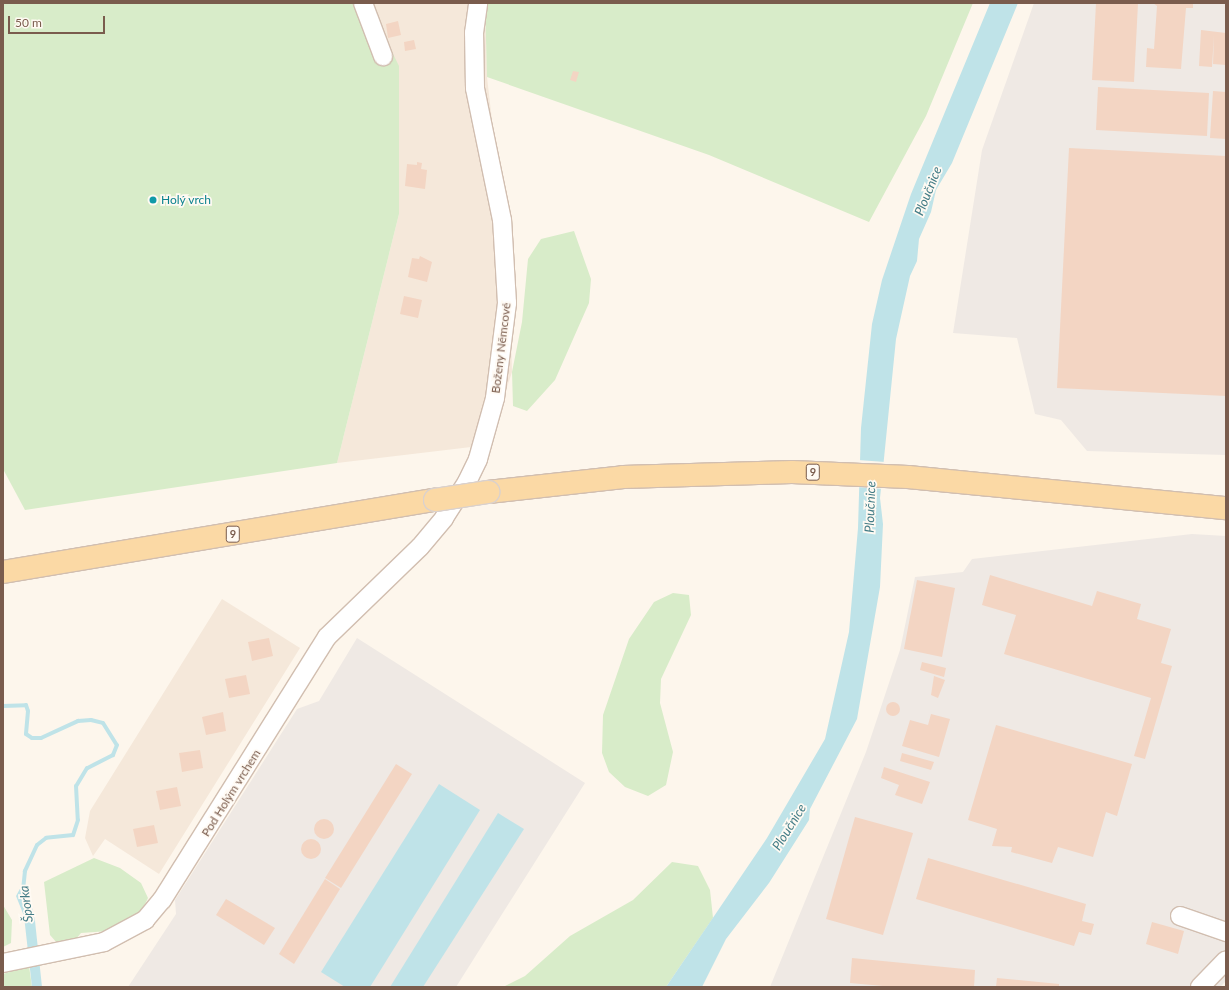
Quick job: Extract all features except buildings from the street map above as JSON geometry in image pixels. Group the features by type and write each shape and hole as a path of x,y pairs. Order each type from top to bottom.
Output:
{"main road":[{"name":"9","path":"3,572 488,492 572,482 733,472 850,473 1226,508"}],"street":[{"path":"363,3 383,56"},
{"name":"Boženy Němcové","path":"327,637 404,563 444,518 467,482 489,424 501,362 507,303 506,258 502,220 475,88 474,33 478,3"},
{"name":"Pod Holým vrchem","path":"3,963 120,936 145,920 162,900 327,637"},
{"path":"1180,916 1226,932"},
{"path":"1200,987 1226,960"}],"shaded area":[{"path":"368,3 485,3 487,77 509,268 512,372 488,445 337,463 399,214"},
{"path":"1034,3 1226,3 1226,455 1087,451 1061,420 1035,414 1017,338 953,333 982,150"},
{"path":"1192,534 1226,536 1226,981 1220,987 770,987 866,752 900,650 915,577 963,572 972,559"},
{"path":"222,599 300,648 159,874 105,839 93,856 85,838 90,811"},
{"path":"357,638 585,783 456,987 128,987 176,914 175,900 297,709 319,701"}],"green space":[{"path":"3,3 368,3 399,66 399,214 337,463 25,510 3,469"},
{"path":"485,3 973,3 926,116 869,222 709,155 487,77"},
{"path":"574,231 591,279 589,303 555,380 527,411 513,406 512,372 522,322 528,259 541,239"},
{"path":"673,593 689,595 691,615 661,679 660,703 673,752 666,785 648,796 625,787 609,772 602,753 603,715 629,639 654,602"},
{"path":"94,858 120,868 141,883 148,898 141,912 109,931 81,933 76,939 57,943 50,935 44,882"},
{"path":"672,862 698,866 710,890 713,918 666,987 503,987 525,976 570,936 633,900"},
{"path":"3,905 12,920 11,943 3,947"},
{"path":"29,966 32,987 3,987 3,974"}],"water":[{"name":"Ploučnice","path":"990,3 1018,3 952,163 936,190 931,212 919,239 917,261 910,276 896,339 880,498 883,524 880,587 857,719 810,809 809,820 769,883 726,939 702,987 666,987 767,838 825,739 849,632 858,528 861,428 872,324 882,280 911,194"},
{"path":"439,784 480,810 370,987 345,987 321,972"},
{"path":"498,813 524,829 423,987 390,987"},
{"path":"22,885 28,890 35,921 42,987 32,987 24,916 16,896"}],"pier":[{"path":"858,460 885,462 883,489 857,487"}],"waterway":[{"name":"Šporka","path":"3,706 26,705 28,711 26,734 32,738 41,738 78,721 91,720 103,723 117,745 113,755 87,768 76,786 78,820 73,835 46,838 37,845 25,871 23,890"}],"place":[{"name":"Holý vrch","path":"153,200"}]}
